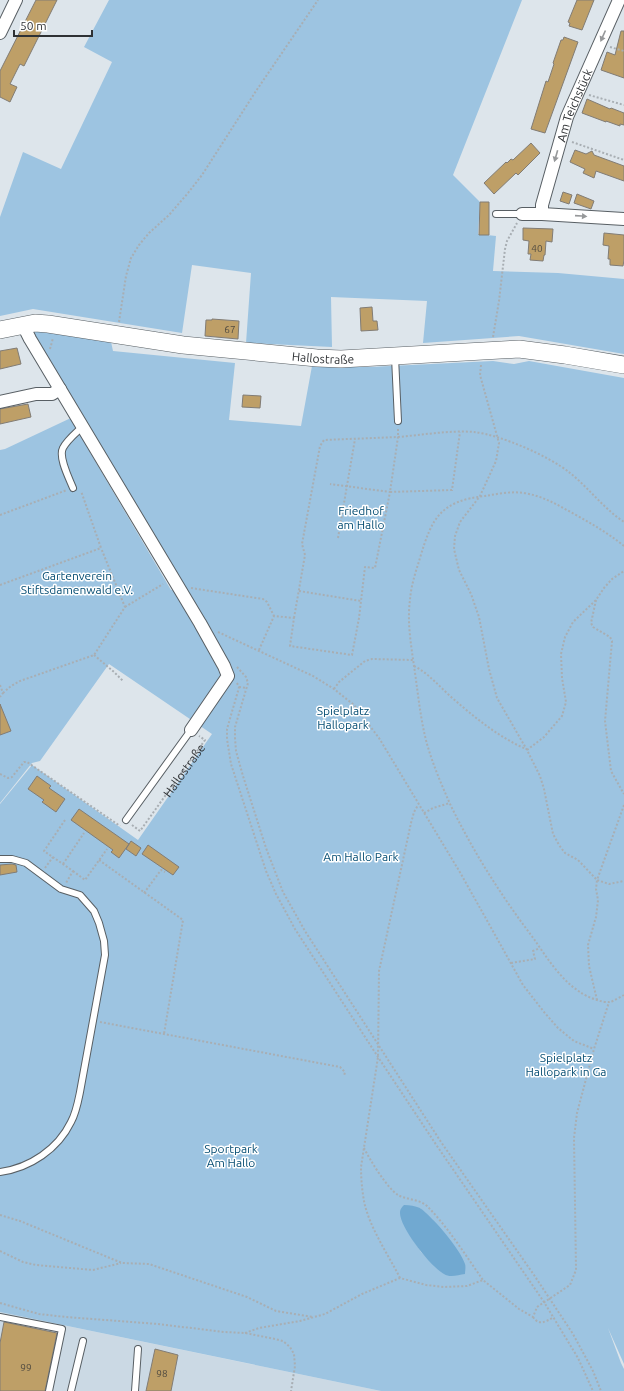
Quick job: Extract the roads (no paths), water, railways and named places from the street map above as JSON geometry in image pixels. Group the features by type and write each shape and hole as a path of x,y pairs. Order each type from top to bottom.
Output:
{"main road":[{"name":"Hallostraße","path":"0,330 35,323 48,324 183,345 317,358 341,359 519,349 565,354 624,365"}],"street":[{"path":"0,33 16,0"},
{"name":"Am Teichstück","path":"542,214 542,205 567,118 619,0"},
{"path":"522,214 624,219"},
{"path":"23,325 82,427"},
{"path":"0,402 36,394 52,394 60,389"},
{"name":"Hallostraße","path":"82,427 203,628 228,676 191,730"}],"lane":[{"path":"496,214 522,214"},
{"path":"395,356 398,421"},
{"path":"73,488 61,457 62,449 82,427"},
{"path":"126,820 191,730"},
{"path":"0,860 12,859 26,863 61,889 80,895 94,911 104,941 105,955 76,1108 71,1122 64,1133 45,1154 26,1165 0,1172"},
{"path":"0,1317 62,1329 50,1391"},
{"path":"71,1391 83,1341"},
{"path":"135,1391 138,1349"}],"park label":[{"name":"Friedhof am Hallo","path":"361,517"},
{"name":"Gartenverein Stiftsdamenwald e.V.","path":"77,582"},
{"name":"Spielplatz Hallopark","path":"343,717"},
{"name":"Am Hallo Park","path":"361,856"},
{"name":"Spielplatz Hallopark in Ga","path":"566,1064"},
{"name":"Sportpark Am Hallo","path":"231,1155"}]}
